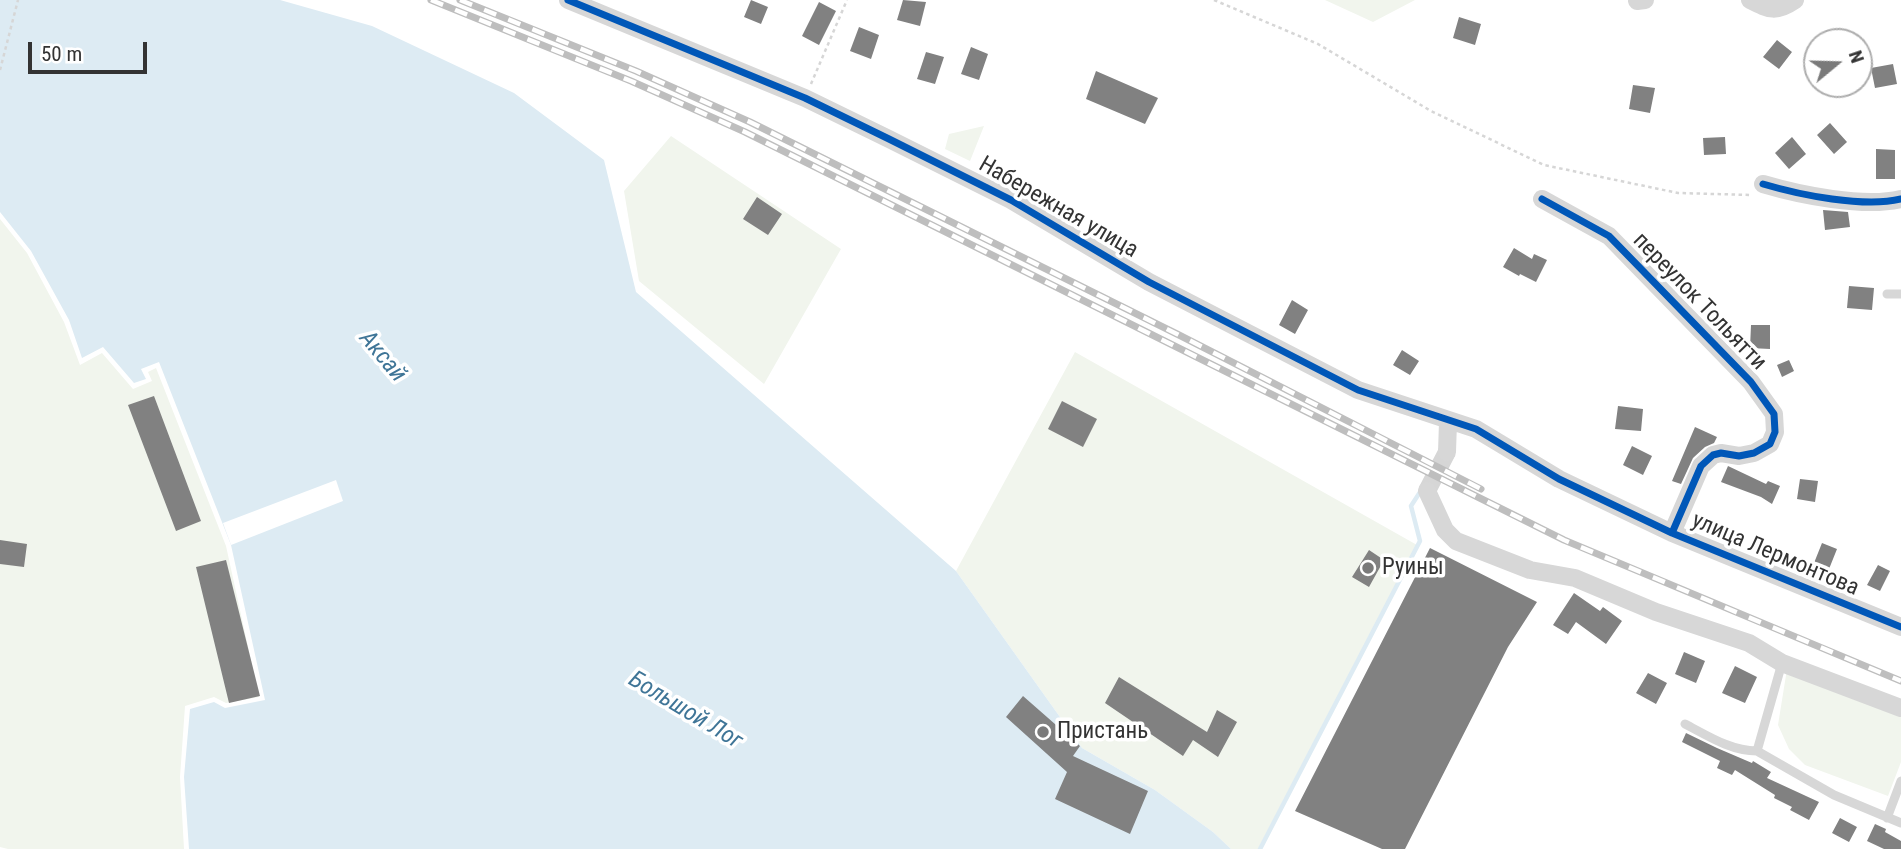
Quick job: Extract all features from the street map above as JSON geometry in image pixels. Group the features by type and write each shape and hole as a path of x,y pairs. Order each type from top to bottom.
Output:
{"street":[{"name":"Набережная улица","path":"568,0 805,98 1011,200 1149,282 1358,390 1448,422"},
{"path":"1637,1 1645,0"},
{"path":"1750,0 1767,8 1781,9 1795,0"},
{"path":"1771,186 1854,201 1888,202 1901,198"},
{"name":"переулок Тольятти","path":"1542,199 1609,236 1751,382 1774,414 1776,432 1770,444 1754,453 1739,456 1721,453 1713,455 1701,466 1672,533"},
{"path":"1447,452 1448,422"},
{"name":"улица Лермонтова","path":"1448,422 1476,429 1559,479 1672,533 1901,627"},
{"path":"1427,491 1445,530 1456,541 1530,570 1575,578 1656,612 1749,643 1782,663 1901,708"}],"lane":[{"path":"1886,294 1901,294"},
{"path":"1757,751 1782,663"},
{"path":"1685,724 1724,744 1744,751 1757,751 1834,795 1901,823"},
{"path":"1887,818 1901,781"}],"path":[{"path":"0,70 18,0"},
{"path":"805,98 847,0"},
{"path":"1214,0 1318,44 1431,111 1544,165 1678,193 1759,195 1771,186"}],"shaded area":[{"path":"1325,0 1415,0 1373,22"},
{"path":"984,126 970,161 945,149 949,134"},
{"path":"671,136 841,249 764,384 639,281 624,191"},
{"path":"0,219 27,253 64,322 80,365 102,353 133,389 152,381 148,372 156,368 226,546 259,697 226,703 214,697 185,706 180,777 184,849 0,847"},
{"path":"1075,352 1417,545 1258,849 1231,849 1213,832 1155,790 1082,748 956,571"},
{"path":"1787,669 1901,713 1901,762 1888,796 1805,765 1789,749 1778,725"}],"water":[{"path":"0,0 280,0 372,26 514,93 604,160 636,292 956,571 1082,748 1155,790 1213,832 1231,849 189,849 184,777 190,709 214,702 225,708 265,700 231,545 159,362 141,369 146,379 134,383 103,347 82,358 69,320 31,251 0,212"}],"pier":[{"path":"336,480 343,501 231,545 223,523"}],"building":[{"path":"751,0 768,7 761,24 744,17"},
{"path":"903,0 926,2 920,26 897,20"},
{"path":"819,2 836,11 819,45 802,36"},
{"path":"1459,17 1481,24 1475,45 1453,38"},
{"path":"859,27 879,35 871,59 850,51"},
{"path":"1777,40 1792,52 1779,69 1763,57"},
{"path":"971,47 988,54 979,80 961,74"},
{"path":"926,52 944,57 935,84 917,79"},
{"path":"1893,64 1897,84 1875,88 1873,68"},
{"path":"1096,71 1158,98 1145,124 1086,99"},
{"path":"1633,85 1655,88 1650,113 1629,109"},
{"path":"1830,123 1847,142 1834,154 1817,135"},
{"path":"1725,137 1726,154 1704,155 1703,138"},
{"path":"1792,137 1806,154 1789,169 1775,153"},
{"path":"1876,149 1895,150 1895,179 1876,179"},
{"path":"757,197 782,214 768,235 743,219"},
{"path":"1823,210 1848,212 1850,227 1825,230"},
{"path":"1514,248 1532,259 1534,254 1547,260 1536,282 1503,267"},
{"path":"1849,286 1874,288 1872,310 1847,308"},
{"path":"1292,300 1308,310 1295,334 1279,325"},
{"path":"1751,325 1770,325 1770,349 1750,348"},
{"path":"1402,350 1419,361 1410,375 1393,365"},
{"path":"1789,360 1794,371 1782,377 1777,365"},
{"path":"154,396 201,521 176,531 128,405"},
{"path":"1062,401 1097,419 1083,447 1048,429"},
{"path":"1618,406 1643,409 1641,431 1615,429"},
{"path":"1695,427 1717,437 1714,443 1693,458 1681,484 1672,481"},
{"path":"1632,446 1652,456 1643,475 1623,465"},
{"path":"1728,466 1766,484 1768,481 1780,486 1772,504 1721,482"},
{"path":"1800,479 1818,481 1815,502 1797,499"},
{"path":"0,540 27,544 24,567 0,564"},
{"path":"1822,543 1837,549 1829,569 1814,563"},
{"path":"1430,548 1537,602 1508,647 1405,849 1382,849 1295,811"},
{"name":"Руины","path":"1369,550 1384,560 1369,587 1352,577"},
{"path":"226,560 260,696 229,703 196,567"},
{"path":"1878,565 1890,571 1880,591 1867,585"},
{"path":"1574,593 1600,611 1603,607 1622,621 1606,644 1576,622 1568,634 1553,625"},
{"path":"1684,652 1705,661 1696,683 1675,674"},
{"path":"1735,666 1757,677 1745,703 1722,693"},
{"path":"1648,673 1667,683 1656,704 1636,693"},
{"path":"1119,677 1207,732 1217,710 1237,722 1218,757 1193,740 1183,756 1105,703"},
{"path":"1023,696 1080,746 1073,756 1148,791 1130,834 1055,799 1067,772 1006,717"},
{"path":"1686,733 1752,763 1753,761 1771,772 1767,778 1819,802 1809,820 1790,810 1792,807 1774,798 1775,795 1735,770 1732,775 1717,768 1720,761 1682,742"},
{"path":"1840,818 1857,827 1849,842 1832,833"},
{"path":"1875,824 1901,841 1901,849 1884,849 1867,841"}],"waterway":[{"path":"1260,849 1420,541 1411,506 1422,489"}],"tunnel":[{"path":"1427,491 1447,452"}],"railway":[{"path":"431,0 631,81 745,132 1564,540 1901,681"},
{"path":"460,0 636,71 750,122 1179,335 1481,489"}],"cycle path":[{"path":"568,0 805,98 889,139 1011,200 1149,282 1358,390 1476,429 1559,479 1672,533 1901,627"},
{"path":"1763,184 1813,196 1851,201 1901,199"},
{"path":"1542,199 1609,236 1751,382 1774,414 1775,432 1770,444 1754,453 1739,456 1721,453 1713,455 1701,466 1672,533"}],"place":[{"name":"Руины","path":"1368,568"},
{"name":"Пристань","path":"1043,732"}],"water label":[{"name":"Аксай","path":"382,357"},
{"name":"Большой Лог","path":"685,711"}]}
